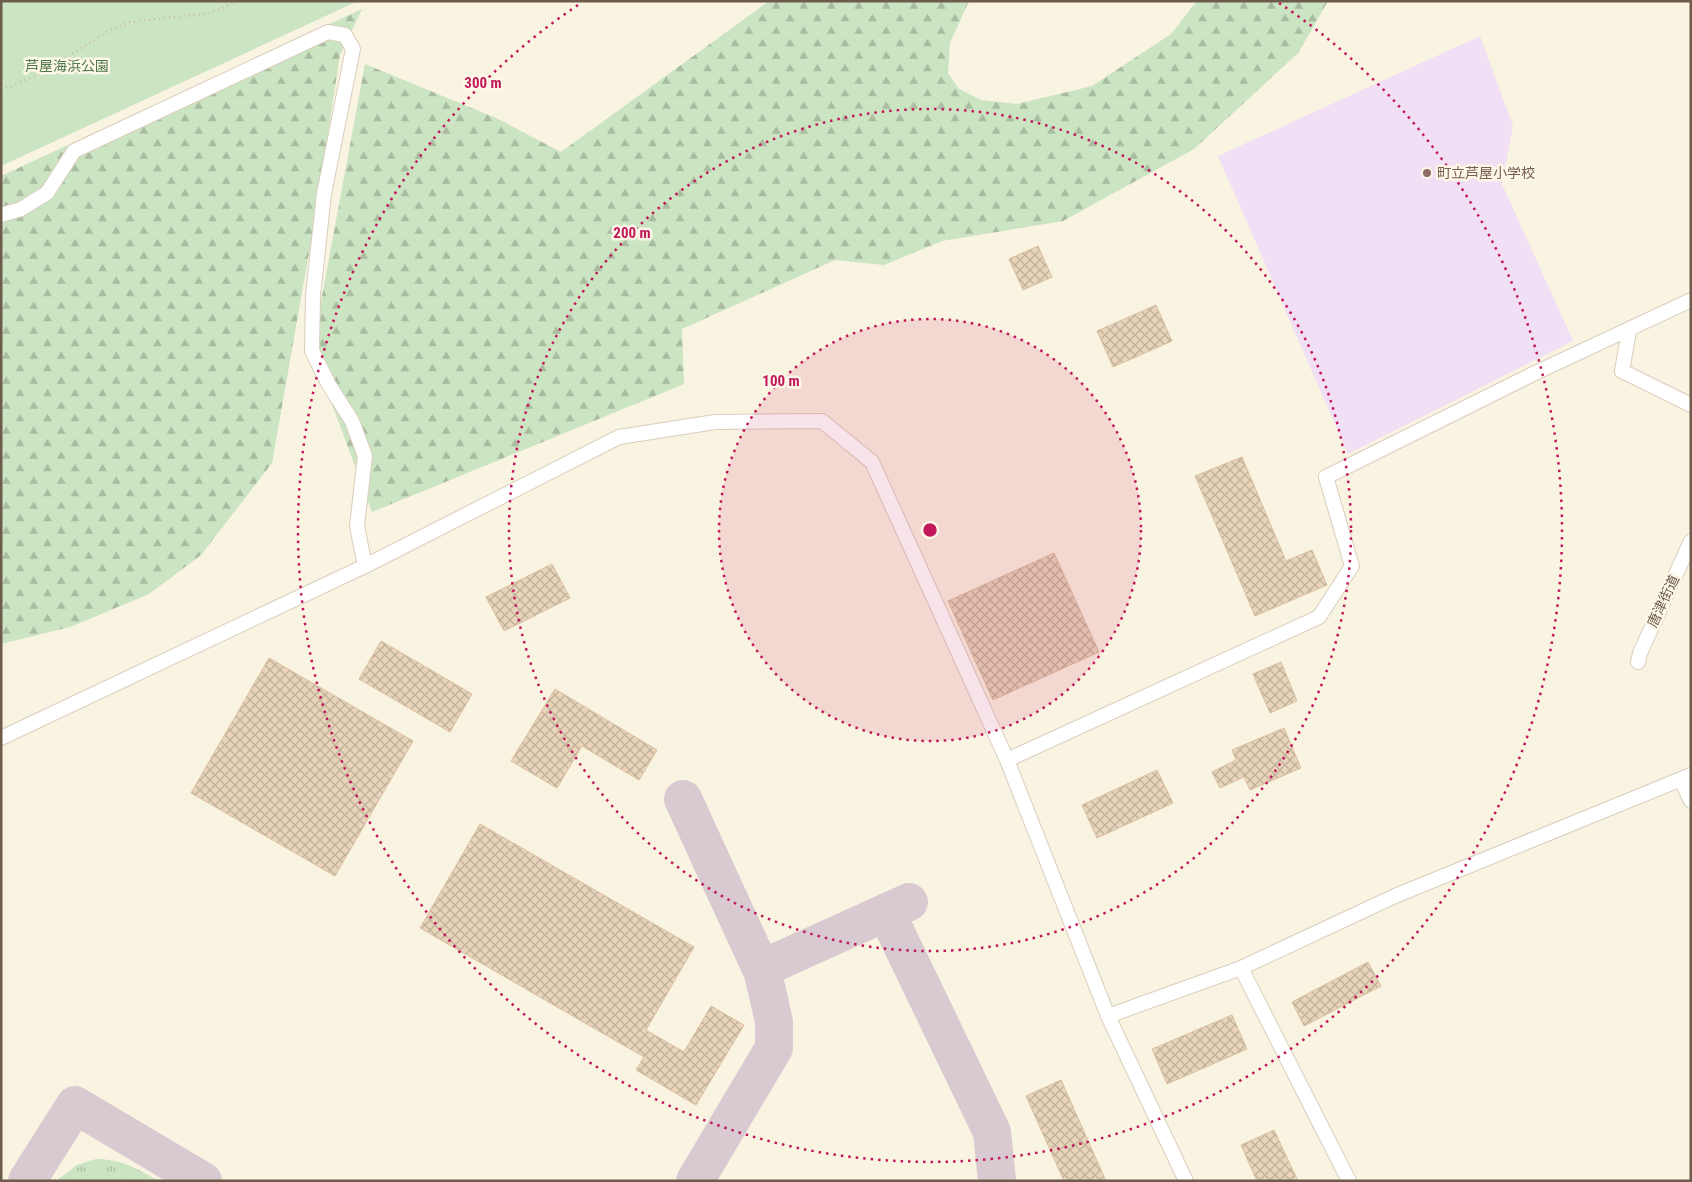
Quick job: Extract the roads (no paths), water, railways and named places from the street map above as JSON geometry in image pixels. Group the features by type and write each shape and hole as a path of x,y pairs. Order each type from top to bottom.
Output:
{"street":[{"path":"1,214 20,209 47,193 74,151 328,32 345,34 353,49 324,194 313,295 312,351 329,385 352,420 365,456 357,526 365,566"},
{"path":"1007,760 1319,617 1352,566 1326,477 1535,373 1629,331 1691,300"},
{"path":"1629,331 1622,371 1691,405"},
{"path":"1,738 365,566 619,437 715,422 822,421 872,462 1007,760 1108,1016 1186,1181"},
{"name":"唐津街道","path":"1638,662 1640,653 1691,542"},
{"path":"1108,1016 1241,968 1395,896 1686,777 1691,801"},
{"path":"1241,968 1349,1181"}],"place":[{"name":"町立芦屋小学校","path":"1427,173"}],"park label":[{"name":"芦屋海浜公園","path":"67,66"}]}
